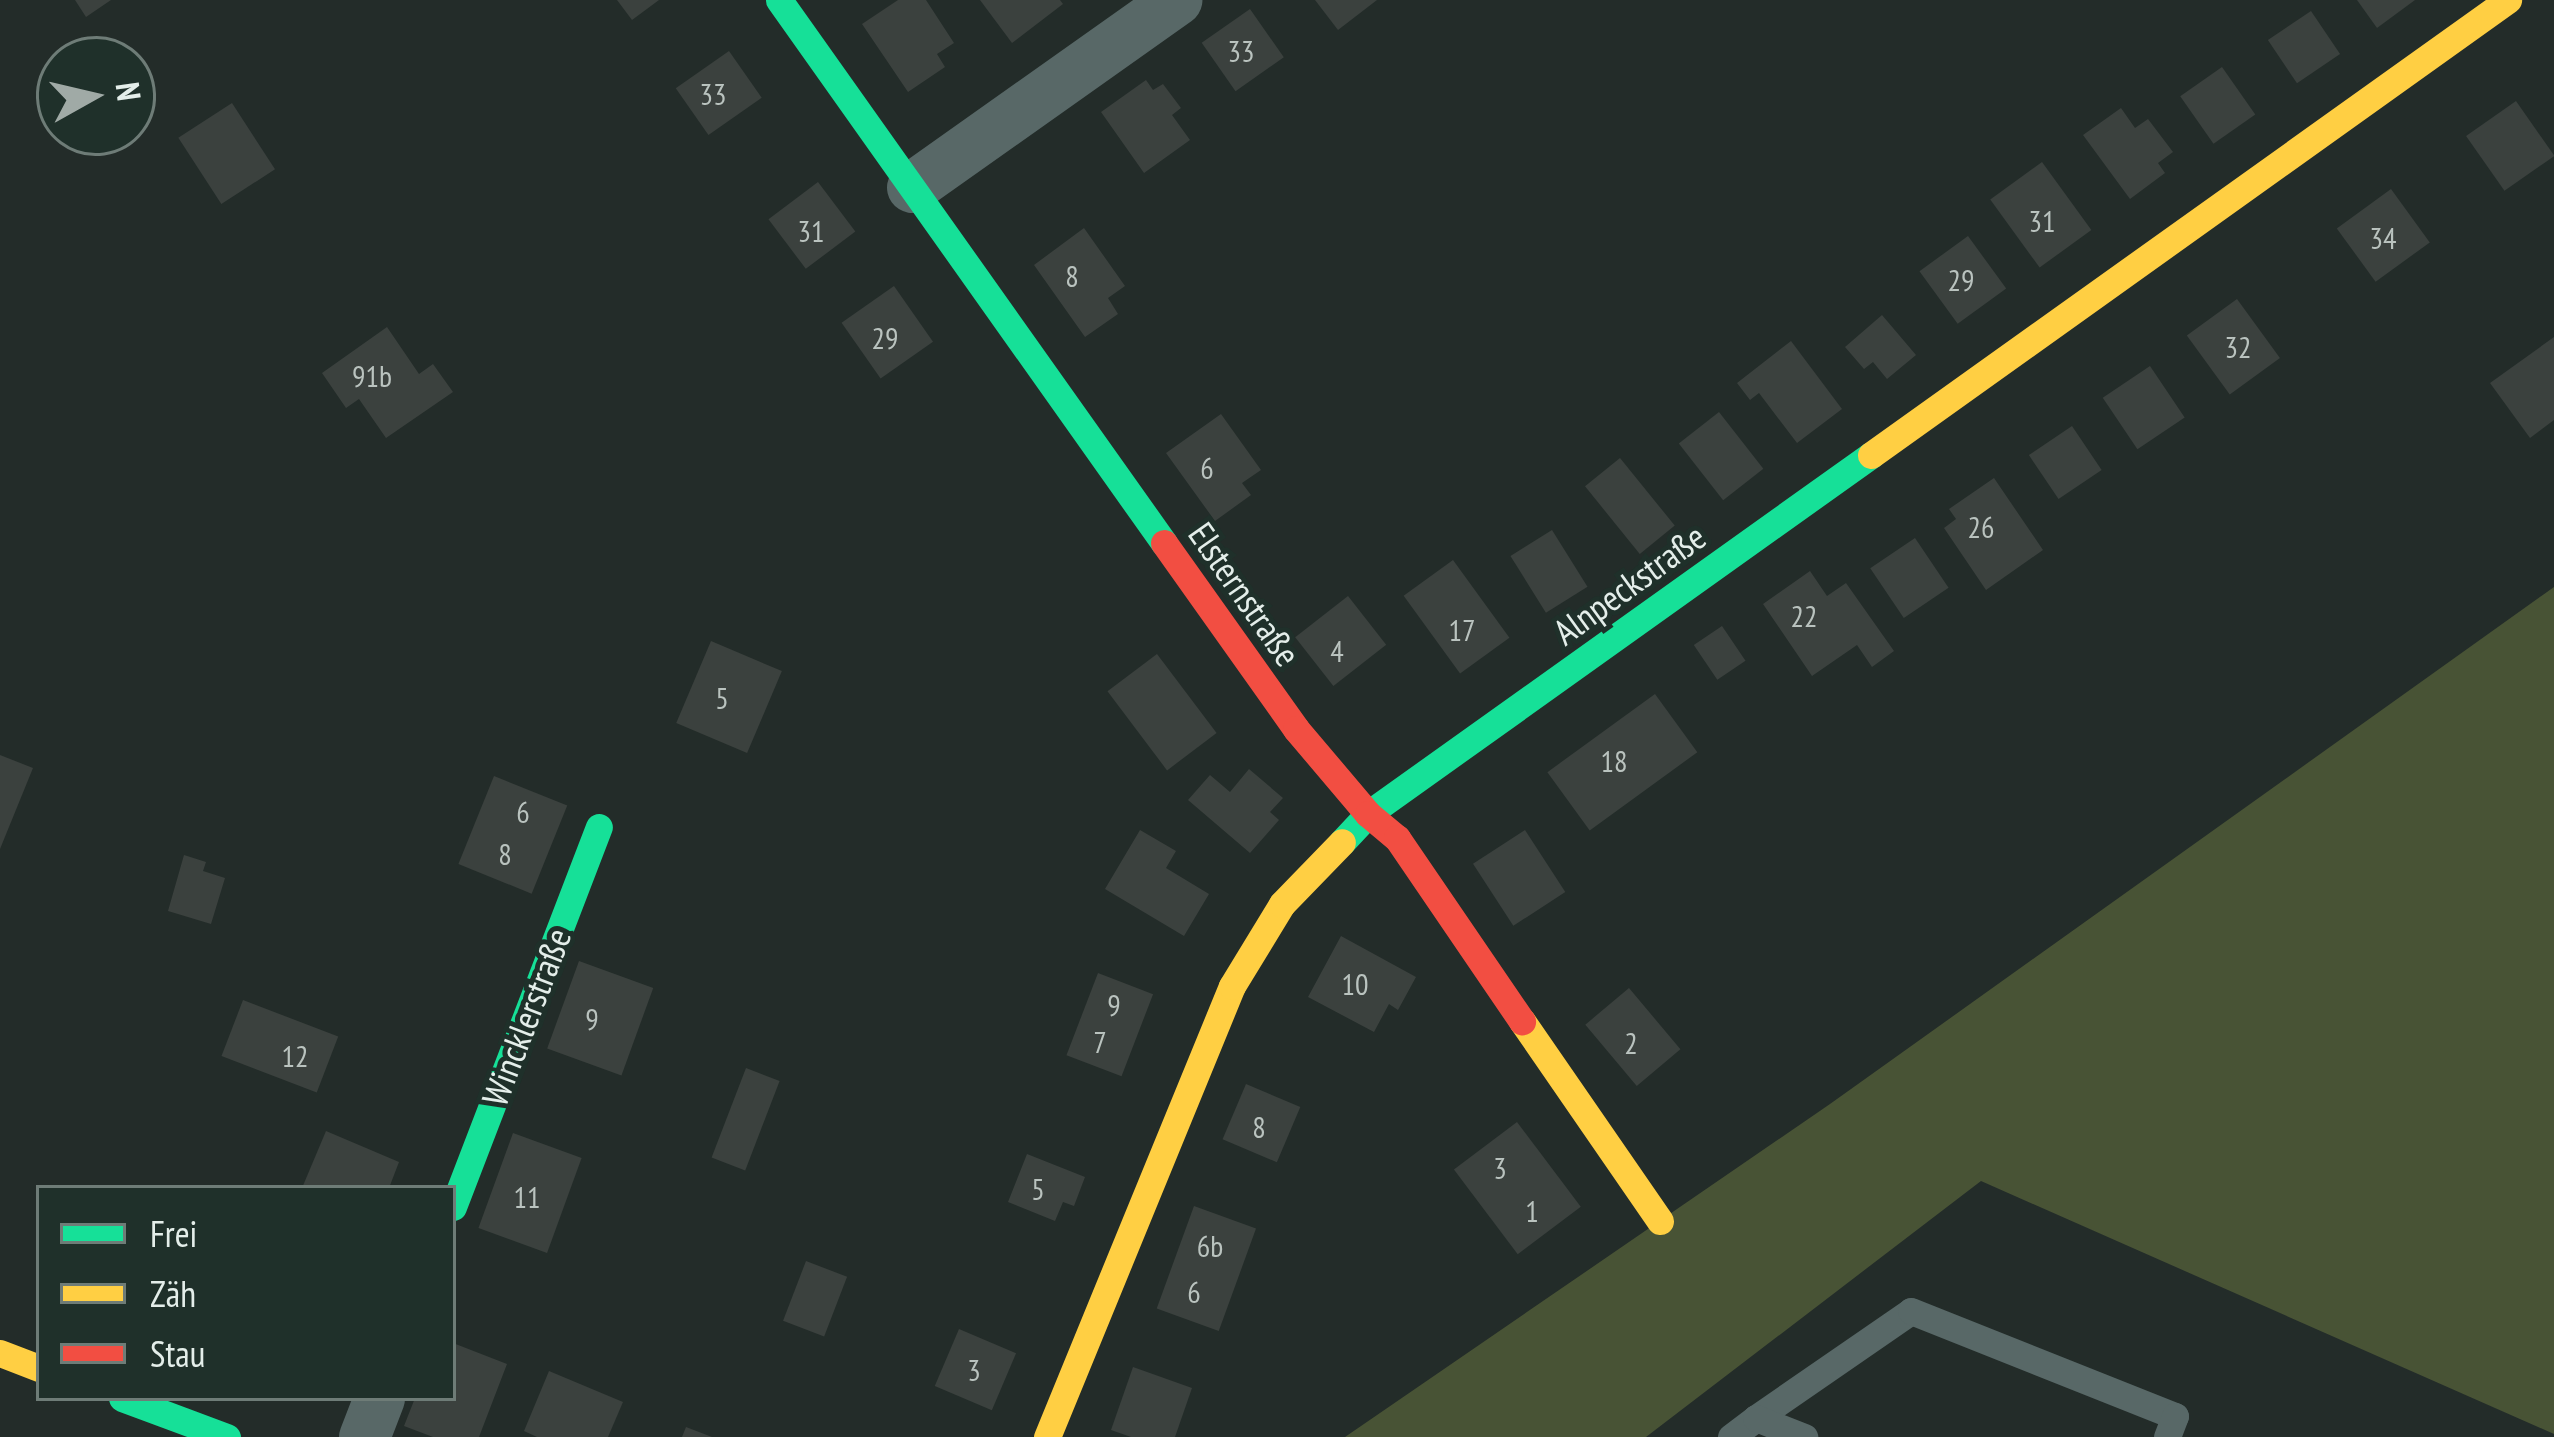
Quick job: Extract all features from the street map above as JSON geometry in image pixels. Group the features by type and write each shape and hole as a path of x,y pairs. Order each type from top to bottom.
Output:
{"street":[{"name":"Elsternstraße","path":"779,0 1297,728 1368,814 1397,838 1660,1221"},
{"path":"912,187 1176,0"},
{"name":"Alnpeckstraße","path":"1047,1437 1232,986 1282,904 1368,814 2508,0"},
{"name":"Wincklerstraße","path":"456,1199 599,826"},
{"path":"0,1353 36,1366"},
{"path":"130,1401 227,1437"},
{"path":"364,1437 379,1401"}],"lane":[{"path":"1731,1437 1911,1311 2176,1416 2167,1437"},
{"path":"1756,1418 1804,1437"}],"green space":[{"path":"2554,587 2554,1434 1981,1181 1646,1437 1345,1437 1830,1104"}],"building":[{"path":"75,0 111,0 86,17"},
{"path":"617,0 659,0 632,20"},
{"path":"898,0 926,0 954,43 937,54 945,67 908,92 862,24"},
{"path":"980,0 1060,0 1063,4 1012,43"},
{"path":"1315,0 1377,0 1338,30"},
{"path":"2357,0 2415,0 2377,28"},
{"path":"1250,9 1284,57 1236,91 1202,43"},
{"path":"2311,11 2340,54 2297,83 2268,40"},
{"path":"729,51 762,98 708,135 676,88"},
{"path":"2222,67 2255,115 2213,144 2180,96"},
{"path":"1146,80 1153,90 1163,84 1181,108 1172,115 1190,140 1144,173 1101,112"},
{"path":"2516,101 2554,156 2504,191 2466,136"},
{"path":"232,103 275,169 221,204 178,138"},
{"path":"2121,108 2135,128 2148,119 2173,152 2158,163 2165,173 2130,199 2083,135"},
{"path":"2042,162 2091,230 2040,268 1990,200"},
{"path":"818,182 855,232 806,269 768,219"},
{"path":"2391,189 2430,242 2376,282 2337,228"},
{"path":"1084,228 1125,286 1108,298 1118,314 1085,337 1034,265"},
{"path":"1968,236 2006,289 1958,324 1919,271"},
{"path":"894,286 933,342 881,378 842,323"},
{"path":"2237,299 2280,358 2230,395 2187,335"},
{"path":"1882,315 1916,355 1887,379 1873,362 1864,369 1845,347"},
{"path":"387,327 419,374 433,364 453,392 386,438 359,399 346,408 322,373"},
{"path":"2554,337 2554,420 2530,438 2490,383"},
{"path":"1791,341 1842,409 1797,443 1759,393 1750,400 1737,383"},
{"path":"2150,366 2185,417 2137,449 2103,398"},
{"path":"1719,412 1763,469 1723,500 1679,443"},
{"path":"1221,414 1261,470 1242,483 1251,495 1215,521 1166,453"},
{"path":"2072,426 2102,470 2059,499 2029,455"},
{"path":"1620,458 1675,526 1640,554 1585,486"},
{"path":"1994,478 2043,550 1986,590 1944,528 1956,519 1949,509"},
{"path":"1552,530 1588,587 1546,613 1510,556"},
{"path":"1915,538 1949,588 1904,618 1870,568"},
{"path":"1453,560 1509,638 1460,674 1404,596"},
{"path":"1810,571 1827,596 1846,583 1894,651 1872,667 1857,645 1812,676 1763,604"},
{"path":"1348,596 1386,645 1333,686 1295,637"},
{"path":"1722,626 1745,661 1717,680 1694,645"},
{"path":"711,641 782,671 747,753 676,723"},
{"path":"1157,654 1217,733 1167,770 1107,691"},
{"path":"1655,694 1697,752 1590,830 1547,772"},
{"path":"0,755 33,768 0,849"},
{"path":"1249,769 1283,798 1270,812 1279,820 1250,853 1188,800 1210,775 1230,792"},
{"path":"494,776 567,806 532,894 458,864"},
{"path":"1140,830 1176,851 1166,868 1209,894 1184,936 1105,889"},
{"path":"1525,830 1565,892 1513,926 1473,864"},
{"path":"184,855 206,862 203,871 225,878 211,924 168,911"},
{"path":"1341,936 1416,977 1398,1010 1389,1004 1374,1032 1308,997"},
{"path":"579,961 653,988 621,1075 547,1048"},
{"path":"1098,973 1153,994 1122,1076 1066,1055"},
{"path":"1629,988 1680,1049 1637,1086 1585,1025"},
{"path":"243,1000 338,1037 317,1093 221,1056"},
{"path":"746,1068 780,1081 745,1171 712,1158"},
{"path":"1246,1084 1300,1107 1277,1162 1223,1139"},
{"path":"1517,1122 1581,1207 1518,1254 1454,1170"},
{"path":"326,1131 399,1162 390,1185 303,1185"},
{"path":"513,1133 582,1158 547,1253 478,1228"},
{"path":"1027,1154 1085,1177 1074,1206 1063,1202 1055,1221 1008,1202"},
{"path":"1194,1206 1256,1229 1219,1331 1157,1308"},
{"path":"806,1261 847,1277 824,1337 783,1321"},
{"path":"959,1329 1016,1353 992,1410 935,1386"},
{"path":"456,1344 507,1364 479,1437 433,1437 404,1426 414,1401 456,1401"},
{"path":"1133,1367 1192,1388 1175,1437 1131,1437 1111,1430"},
{"path":"549,1371 623,1402 608,1437 537,1437 524,1431"},
{"path":"686,1427 712,1437 682,1437"}],"traffic: fast":[{"path":"779,0 1164,543"},
{"path":"1342,842 1368,814 1871,455"},
{"path":"456,1199 599,827"},
{"path":"130,1401 227,1437"}],"traffic: slow":[{"path":"1871,455 2508,0"},
{"path":"1047,1437 1232,986 1282,904 1342,842"},
{"path":"1522,1021 1660,1221"},
{"path":"0,1353 36,1367"}],"traffic: jam":[{"path":"1164,543 1296,729 1368,814 1397,838 1522,1021"}]}
